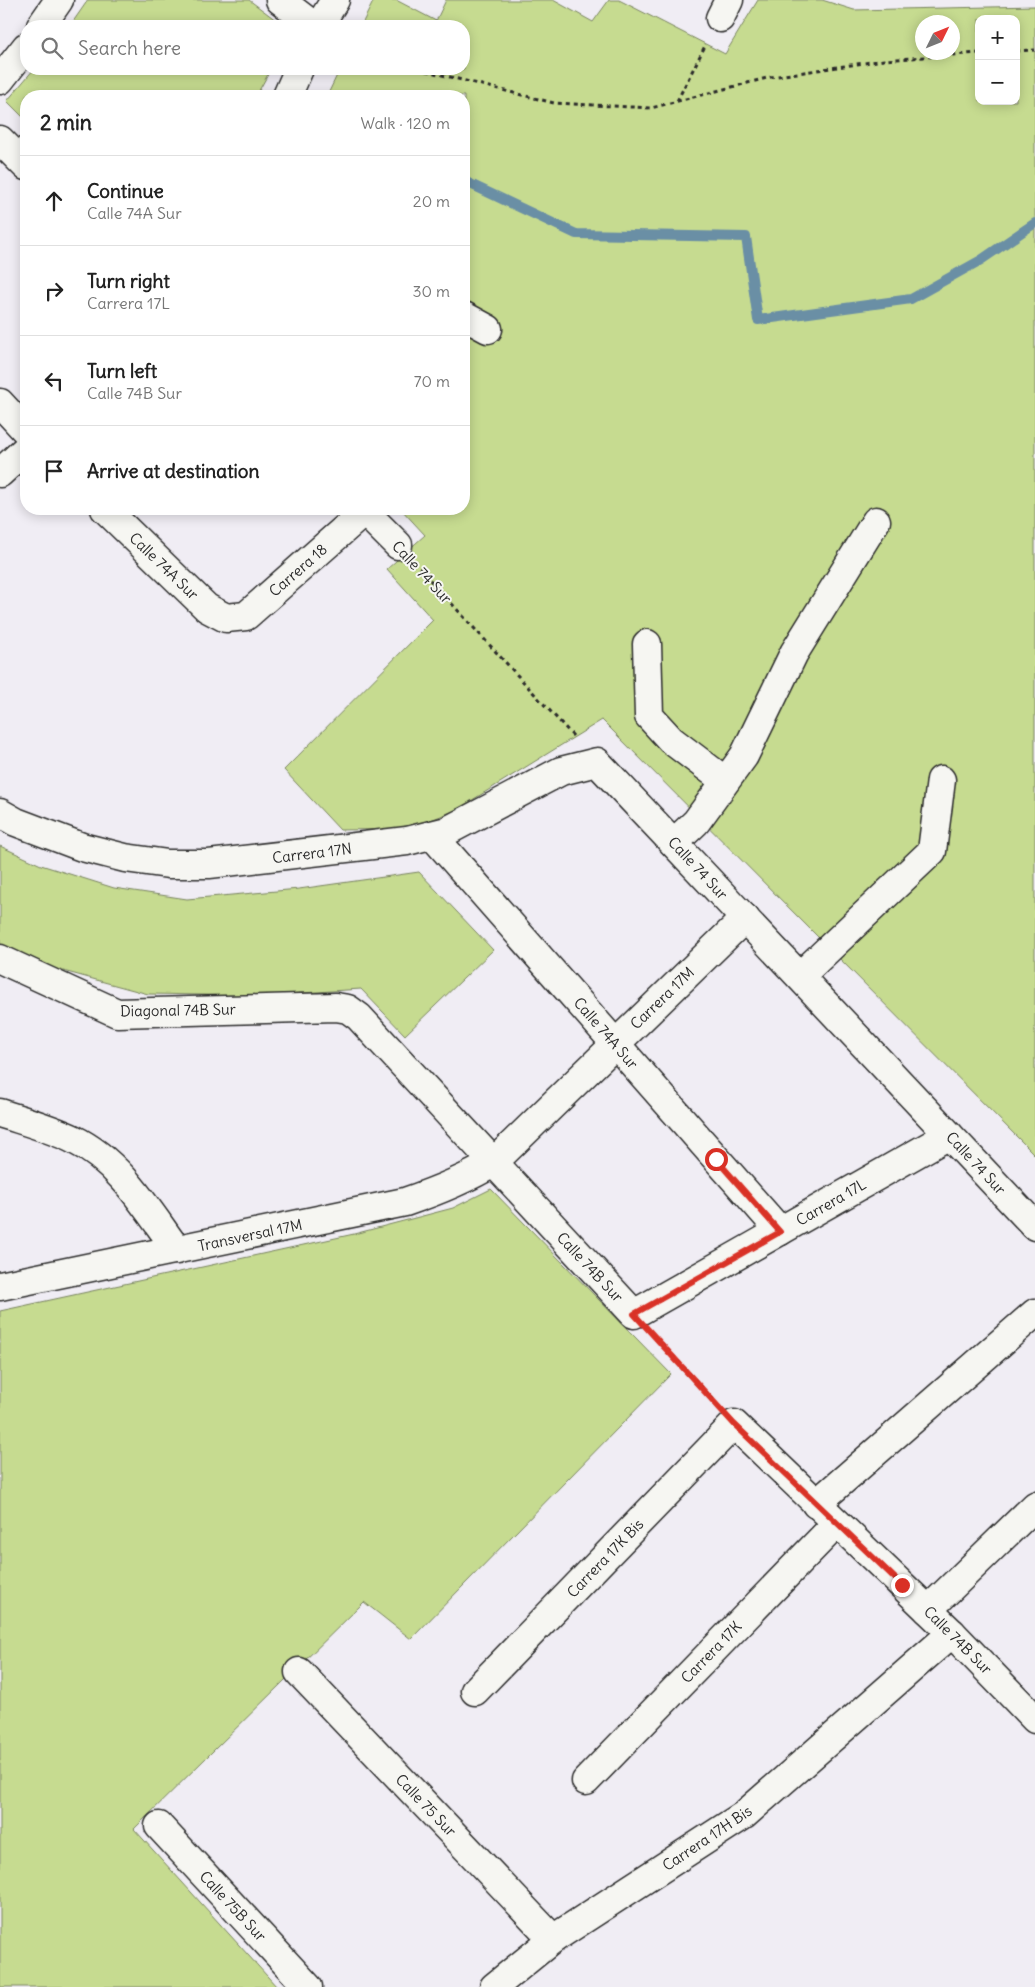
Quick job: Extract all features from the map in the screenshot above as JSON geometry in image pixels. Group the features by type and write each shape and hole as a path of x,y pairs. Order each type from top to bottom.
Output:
{"street":[{"path":"45,20 60,0"},
{"path":"280,0 306,20"},
{"path":"323,20 335,0"},
{"path":"2,72 20,53"},
{"path":"290,90 297,75"},
{"path":"0,140 20,160"},
{"path":"470,319 488,329"},
{"path":"0,403 20,425"},
{"path":"0,473 20,455"},
{"name":"Calle 74A Sur","path":"111,515 207,608 226,618"},
{"name":"Carrera 18","path":"226,618 246,616 357,515"},
{"name":"Calle 74 Sur","path":"368,515 398,545"},
{"path":"674,843 696,822 744,756 794,653 876,521"},
{"path":"647,644 649,716 671,740 725,781"},
{"name":"Calle 74 Sur","path":"597,762 1035,1226"},
{"name":"Carrera 17N","path":"8,817 82,847 125,858 168,864 209,864 408,841 432,835 458,826 562,771 597,762"},
{"path":"800,976 932,851 941,780"},
{"name":"Calle 74A Sur","path":"432,835 780,1232"},
{"name":"Carrera 17M","path":"493,1163 745,918"},
{"name":"Diagonal 74B Sur","path":"0,959 117,1013 336,1006"},
{"name":"Calle 74B Sur","path":"336,1006 348,1009 359,1018 634,1314"},
{"path":"0,1113 73,1139 114,1167 136,1193 177,1250"},
{"name":"Carrera 17L","path":"634,1314 949,1135"},
{"name":"Transversal 17M","path":"0,1286 405,1202 446,1188 493,1163"},
{"path":"816,1504 1035,1313"},
{"name":"Calle 74B Sur","path":"734,1424 1031,1708"},
{"name":"Carrera 17K Bis","path":"475,1691 734,1424"},
{"path":"928,1610 1035,1506"},
{"name":"Carrera 17K","path":"586,1781 837,1523"},
{"name":"Carrera 17H Bis","path":"494,1987 553,1939 744,1815 952,1633"},
{"name":"Calle 75 Sur","path":"299,1672 553,1939"},
{"name":"Calle 75B Sur","path":"159,1826 308,1987"}],"path":[{"path":"677,101 725,9"},
{"path":"1020,51 1035,50"},
{"path":"442,75 554,103 651,108 770,77 884,60 975,53"},
{"name":"Calle 74 Sur","path":"398,545 597,762"},
{"name":"Calle 74B Sur","path":"634,1314 734,1424"}],"green space":[{"path":"88,0 249,0 276,20 74,20"},
{"path":"374,0 396,0 434,20 364,20"},
{"path":"446,0 553,0 593,22 609,0 619,0 725,54 758,0 822,0 854,10 1035,6 1035,1155 602,720 456,810 408,829 340,830 284,770 433,620 387,569 425,535 407,515 470,515 470,90 330,90 337,75 470,75 470,20 436,20"},
{"path":"29,75 268,75 259,90 20,90 20,114 7,101"},
{"path":"0,846 41,865 114,888 187,899 299,889 419,872 493,950 405,1035 361,989 257,996 148,994 56,969 0,948"},
{"path":"491,1189 671,1374 411,1639 364,1602 134,1829 277,1987 0,1987 0,1311 354,1234 453,1208"}],"waterway":[{"path":"470,184 576,234 746,237 758,320 911,299 981,260 1035,223"}],"route":[{"path":"716,1159 780,1232 634,1314 734,1424 902,1585"}]}
